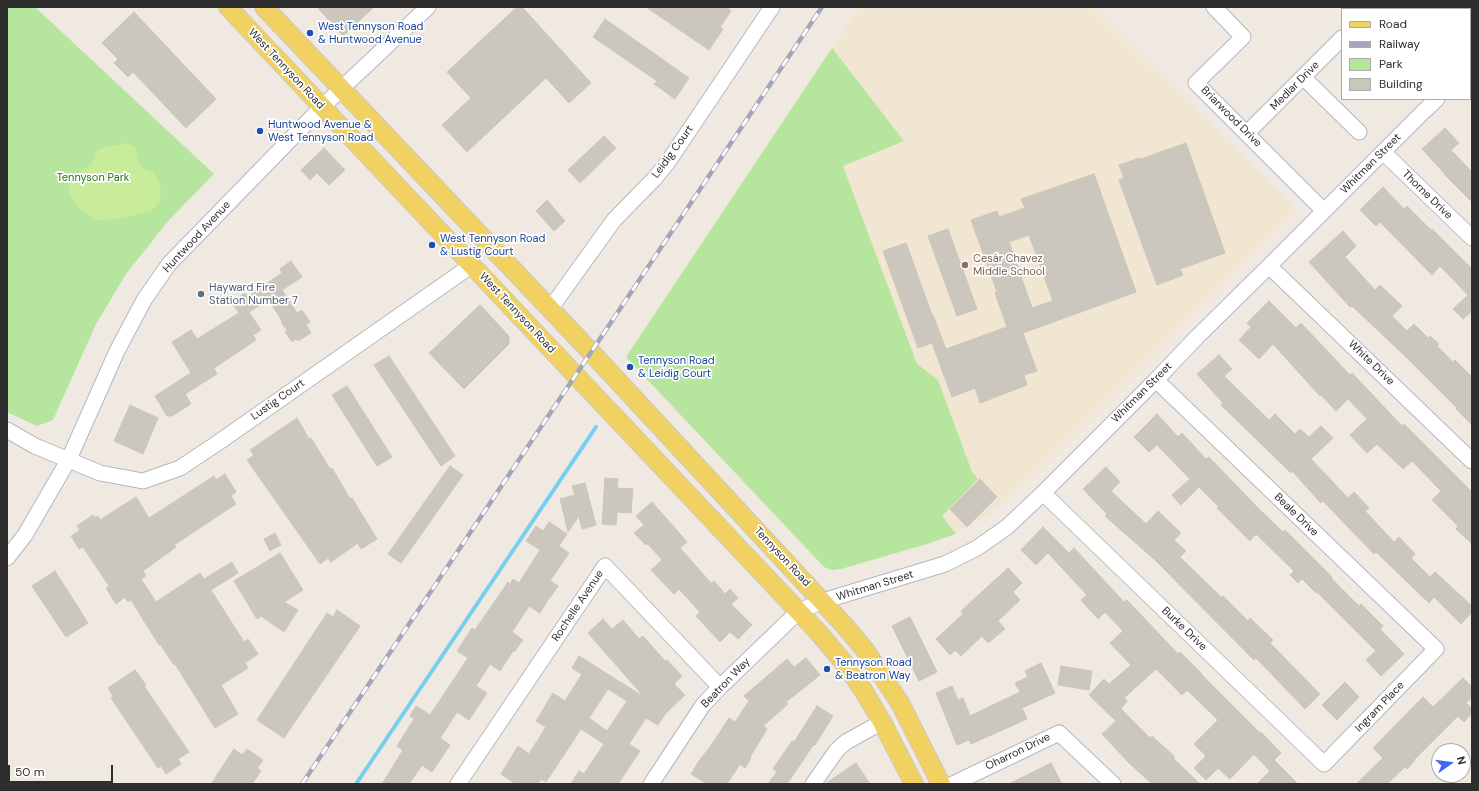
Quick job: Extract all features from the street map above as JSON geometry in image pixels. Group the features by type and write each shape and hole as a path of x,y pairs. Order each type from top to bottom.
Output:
{"main road":[{"name":"West Tennyson Road","path":"228,7 799,611"},
{"path":"264,7 550,309"},
{"name":"Tennyson Road","path":"550,309 823,601 865,650 883,676 916,733 941,784"},
{"path":"799,611 846,665 863,690 882,722 914,784"}],"street":[{"name":"Huntwood Avenue","path":"7,558 25,535 69,459 117,351 144,300 169,264 322,107 428,7"},
{"name":"Leidig Court","path":"550,309 614,220 668,162 772,7"},
{"name":"Briarwood Drive","path":"1214,7 1243,37 1196,83 1324,211"},
{"name":"Medlar Drive","path":"1247,133 1341,39"},
{"path":"1303,77 1359,132"},
{"name":"Whitman Street","path":"799,611 823,601 945,564 988,541 1007,527 1043,493 1197,337 1436,100"},
{"name":"Thorne Drive","path":"1383,152 1472,238"},
{"name":"Lustig Court","path":"7,430 35,446 100,473 143,481 180,468 472,265"},
{"name":"White Drive","path":"1269,266 1472,461"},
{"name":"Beale Drive","path":"1156,380 1436,649"},
{"name":"Burke Drive","path":"1043,493 1324,764"},
{"name":"Rochelle Avenue","path":"458,784 605,566 720,686"},
{"name":"Beatron Way","path":"651,784 704,705 720,686 799,611"},
{"name":"Ingram Place","path":"1324,764 1436,649"},
{"path":"813,784 837,750 846,742 882,722"},
{"name":"Oharron Drive","path":"953,784 1059,733 1113,784"}],"shaded area":[{"name":"Cesár Chavez Middle School","path":"859,7 1092,7 1298,210 1030,479 993,511 956,534 841,569 832,570 824,567 626,357"}],"green space":[{"name":"Tennyson Park","path":"7,7 35,7 214,174 169,220 126,274 96,324 53,420 37,426 7,412"},
{"path":"832,48 904,141 843,166 917,364 938,380 972,472 978,479 942,516 956,534 841,569 832,570 824,567 626,357"},
{"path":"127,143 136,148 139,162 144,169 153,172 159,181 161,191 160,201 151,211 119,219 96,220 78,208 69,194 70,181 75,175 88,167 94,160 95,152 103,148"}],"building":[{"path":"317,7 374,7 343,36"},
{"path":"517,7 522,7 591,83 569,103 546,78 467,152 442,125 471,98 447,72"},
{"path":"646,7 726,7 731,11 720,27 723,29 709,50"},
{"path":"134,12 216,99 186,128 133,72 128,77 114,63 118,59 102,43"},
{"path":"605,19 689,78 675,99 654,84 657,81 593,37"},
{"path":"1445,128 1459,143 1451,150 1472,172 1472,202 1422,149"},
{"path":"604,136 616,148 580,183 568,170"},
{"path":"1186,143 1225,253 1180,269 1183,275 1157,285 1119,180 1124,178 1119,165"},
{"path":"324,148 345,170 329,185 317,173 310,180 301,170"},
{"path":"1094,174 1136,292 1023,333 1037,371 1024,375 1027,385 980,403 975,388 952,397 932,343 918,348 883,251 906,243 946,349 1007,327 995,293 997,292 971,220 997,211 999,217 1025,208 1021,199","holes":["1029,235 1053,301 1032,308 1009,242"]},
{"path":"1383,187 1404,209 1407,206 1431,230 1432,229 1472,269 1472,311 1463,319 1453,309 1468,295 1440,266 1432,275 1380,222 1376,226 1360,210"},
{"path":"547,200 565,221 554,231 536,211"},
{"path":"948,229 977,309 957,316 928,236"},
{"path":"1343,231 1356,246 1345,257 1375,290 1380,285 1402,306 1392,316 1407,331 1414,324 1428,338 1430,336 1439,344 1437,346 1453,362 1455,360 1472,377 1472,425 1404,355 1352,306 1350,307 1309,262"},
{"path":"291,261 302,277 282,290 297,313 302,310 310,322 306,325 311,333 298,341 296,339 292,342 285,332 287,330 269,300 249,312 261,330 253,335 256,340 214,368 217,374 185,394 191,404 172,416 167,416 155,396 191,373 172,342 191,330 197,339 239,313 231,302 245,293 247,297 282,273 280,269"},
{"path":"1269,301 1296,328 1301,323 1350,375 1352,373 1402,426 1404,424 1472,492 1472,544 1456,529 1458,526 1432,500 1441,491 1412,461 1403,469 1377,444 1367,453 1350,435 1367,419 1348,399 1336,411 1321,395 1320,396 1273,344 1259,359 1239,340 1251,327 1247,323"},
{"path":"480,305 509,336 509,344 464,389 429,353"},
{"path":"1219,355 1232,369 1224,376 1269,420 1275,414 1295,434 1300,429 1309,437 1321,426 1333,438 1311,459 1348,498 1354,492 1369,508 1365,511 1394,542 1399,537 1415,554 1411,558 1430,577 1435,572 1472,606 1472,612 1461,624 1434,597 1429,603 1376,552 1374,554 1323,501 1321,503 1292,471 1291,473 1221,405 1223,403 1197,374"},
{"path":"389,356 455,456 441,466 374,365"},
{"path":"347,386 392,457 377,466 332,395"},
{"path":"130,405 158,418 143,454 114,441"},
{"path":"1157,414 1178,437 1182,433 1206,459 1209,457 1258,508 1283,532 1285,530 1359,606 1361,604 1383,626 1380,629 1404,654 1381,676 1366,660 1376,651 1317,592 1316,593 1302,579 1298,583 1290,575 1294,571 1256,534 1250,541 1217,508 1219,507 1199,487 1181,505 1172,495 1190,479 1157,445 1149,452 1134,437"},
{"path":"297,418 309,439 311,438 330,469 332,468 350,499 352,498 377,539 361,549 358,543 331,562 328,558 320,564 247,460 254,455 250,450"},
{"path":"450,466 463,475 401,563 388,554"},
{"path":"1106,467 1120,482 1111,491 1146,524 1158,511 1181,533 1174,540 1186,551 1180,557 1222,598 1223,596 1248,621 1250,618 1273,640 1270,643 1320,694 1305,709 1256,658 1254,660 1155,560 1105,516 1107,514 1083,489"},
{"path":"225,474 236,492 231,496 236,504 174,545 176,547 143,571 146,576 141,579 156,602 200,573 204,579 232,562 238,573 211,590 244,642 248,639 258,654 245,663 248,668 221,685 238,714 215,728 175,664 174,665 160,644 159,645 131,600 128,602 125,597 116,604 106,588 109,586 83,547 79,549 71,536 80,530 77,526 93,515 95,518 98,516 100,520 136,497 149,518 214,476 216,480"},
{"path":"605,478 618,479 617,488 633,489 631,513 617,512 616,525 602,524"},
{"path":"980,479 997,497 967,527 950,509"},
{"path":"585,483 596,525 582,529 579,516 568,532 560,499 575,495 572,486"},
{"path":"652,502 687,542 680,548 711,583 714,581 725,594 730,589 738,598 731,604 752,625 738,639 730,632 720,642 696,616 700,612 679,589 674,594 651,570 662,560 648,544 646,545 634,533 644,525 636,516"},
{"path":"549,522 567,534 559,546 569,553 550,581 558,586 540,613 529,606 512,632 523,640 514,652 513,651 500,671 490,664 476,686 487,693 469,720 457,712 440,738 450,745 432,772 422,765 409,784 382,784 403,750 397,746 414,719 410,716 416,706 430,715 468,658 457,651 472,628 475,630 508,582 510,584 513,579 519,583 540,550 526,541 536,526 543,531"},
{"path":"1043,527 1069,553 1074,548 1124,602 1127,600 1178,654 1180,652 1260,733 1261,732 1281,753 1274,760 1298,784 1257,784 1270,771 1254,754 1230,779 1218,768 1206,780 1194,768 1206,756 1194,744 1218,720 1187,690 1182,695 1156,669 1124,698 1127,701 1121,709 1150,738 1152,736 1175,757 1173,758 1200,784 1152,784 1128,762 1102,734 1116,721 1089,695 1104,679 1109,684 1131,665 1110,643 1123,631 1105,612 1098,619 1081,600 1087,595 1048,553 1036,565 1021,550"},
{"path":"275,533 281,545 270,551 264,539"},
{"path":"280,553 303,590 284,602 298,610 284,632 261,616 257,619 234,581"},
{"path":"1008,568 1022,583 1013,592 1020,600 998,621 1005,629 988,643 982,636 961,656 955,650 950,655 936,639 963,614 961,611"},
{"path":"55,571 88,623 66,637 32,586"},
{"path":"337,610 360,626 284,738 257,720 327,613 333,617"},
{"path":"910,617 937,672 919,681 892,626"},
{"path":"603,619 612,629 623,620 639,639 643,636 666,662 667,660 682,676 674,684 685,695 666,713 658,725 646,718 629,744 640,751 618,784 571,784 579,771 584,774 604,744 581,729 546,782 541,779 538,784 516,784 501,774 518,746 529,754 546,727 536,721 553,693 565,701 582,674 572,668 579,656 644,697 588,633","holes":["608,689 627,701 607,731 589,718"]},
{"path":"806,658 820,675 786,702 788,704 763,726 767,729 745,768 740,764 727,784 707,784 691,774 729,718 735,722 749,701 744,696 787,659 794,667"},
{"path":"1041,663 1055,693 1022,708 1027,719 971,744 969,740 957,745 936,693 952,686 958,700 963,698 970,716 1020,692 1015,683 1028,677 1025,671"},
{"path":"1061,666 1092,671 1089,690 1058,685"},
{"path":"135,670 146,685 144,686 189,752 178,759 181,764 166,774 161,766 158,768 111,698 113,696 108,688"},
{"path":"1463,678 1472,687 1472,697 1466,703 1472,709 1472,713 1464,722 1458,716 1407,769 1405,767 1387,784 1356,784 1383,758 1373,748 1423,697 1433,707"},
{"path":"1345,682 1359,697 1337,720 1322,705"},
{"path":"817,706 833,716 815,745 814,744 787,784 768,784 777,772 773,769 792,741 794,742"},
{"path":"234,749 242,755 247,749 263,760 257,768 261,771 252,784 211,784"},
{"path":"856,763 870,784 825,784"},
{"path":"1051,763 1062,784 1009,784"}],"waterway":[{"path":"356,784 596,427"}],"railway":[{"path":"302,784 822,7"}],"place":[{"name":"West Tennyson Road & Huntwood Avenue","path":"310,33"},
{"name":"Huntwood Avenue & West Tennyson Road","path":"260,131"},
{"name":"West Tennyson Road & Lustig Court","path":"432,245"},
{"name":"Cesár Chavez Middle School","path":"965,265"},
{"name":"Hayward Fire Station Number 7","path":"201,294"},
{"name":"Tennyson Road & Leidig Court","path":"630,367"},
{"name":"Tennyson Road & Beatron Way","path":"827,669"}]}
